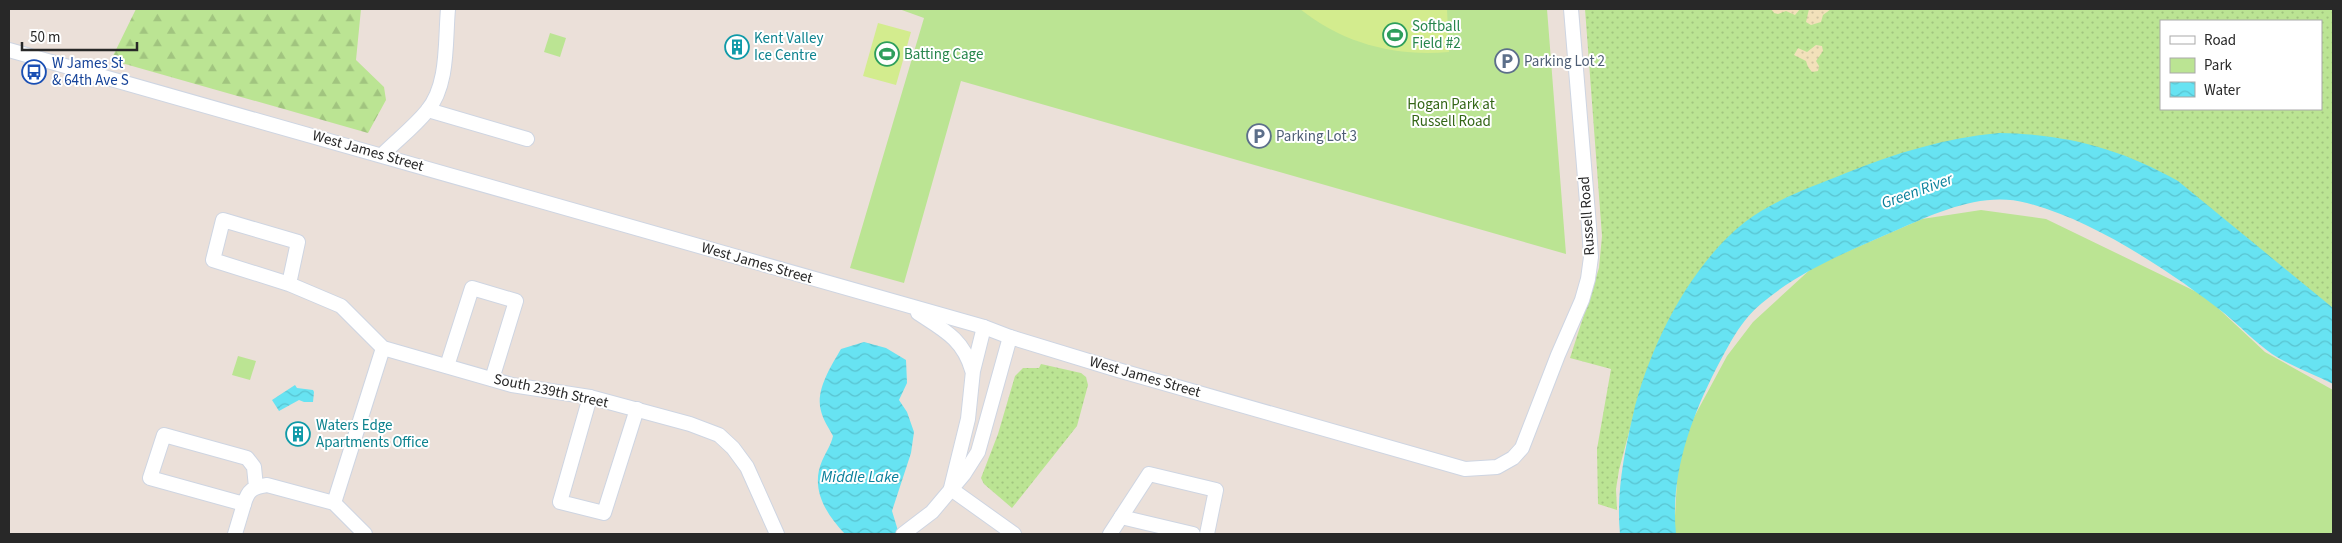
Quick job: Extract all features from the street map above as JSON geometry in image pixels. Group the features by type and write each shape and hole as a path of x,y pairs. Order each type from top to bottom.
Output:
{"street":[{"path":"382,155 428,110 439,90 443,71 448,9"},
{"name":"Russell Road","path":"1504,464 1522,448 1558,355 1582,300 1588,279 1591,257 1572,9"},
{"name":"West James Street","path":"9,50 984,327 1010,337 1465,469 1497,467 1504,464"},
{"path":"428,110 527,139"},
{"name":"South 239th Street","path":"289,284 298,242 223,220 213,260 289,284 341,306 383,348 512,384 590,397 690,424 719,435 733,448 747,467 777,534"},
{"path":"447,366 472,288 516,301 492,379"},
{"path":"907,306 957,341 967,354 972,371"},
{"path":"951,489 968,419 972,371 984,327"},
{"path":"907,532 932,512 964,474 978,452 1010,337"},
{"path":"334,503 383,348"},
{"path":"590,397 560,502 604,514 637,410"},
{"path":"244,504 150,478 164,435 247,458 254,467 256,487"},
{"path":"1110,534 1149,474 1216,490 1207,534"},
{"path":"235,534 248,492 256,487 267,485 334,503 365,534"},
{"path":"951,489 1014,534"},
{"path":"1121,517 1193,534"}],"green space":[{"path":"136,9 361,9 356,60 384,87 386,100 368,133 111,60"},
{"name":"Hogan Park at Russell Road","path":"899,9 1547,9 1566,254 961,81 904,283 850,268 924,18"},
{"name":"Softball Field #2","path":"1300,9 1447,9 1449,52 1409,52 1389,50 1370,45 1333,31"},
{"path":"1585,9 2333,9 2333,315 1952,144 1637,402 1619,470 1616,489 1617,510 1598,504 1597,449 1611,369 1570,358 1599,268 1602,236"},
{"name":"Batting Cage","path":"878,23 911,32 896,85 863,76"},
{"path":"550,33 566,38 560,57 544,52"},
{"path":"1981,210 2046,219 2205,296 2265,352 2333,390 2333,534 1674,534 1678,462 1693,419 1727,356 1753,322 1814,266 1922,219"},
{"path":"238,356 256,361 250,380 232,375"},
{"path":"1041,364 1081,373 1086,377 1088,385 1077,426 1012,508 984,484 981,478 998,434 1015,376 1023,368 1039,368"}],"sand":[{"path":"1771,9 1800,9 1795,15 1786,11 1778,14 1774,13"},
{"path":"1809,9 1831,9 1823,15 1821,22 1811,25 1806,22"},
{"path":"1816,45 1822,46 1823,51 1816,61 1819,66 1818,71 1812,72 1806,61 1794,55 1798,48 1807,52"}],"water":[{"name":"Green River","path":"1999,133 2047,136 2092,145 2135,160 2178,181 2333,308 2333,384 2272,354 2224,313 2180,280 2130,249 2078,221 2027,203 2010,200 1994,200 1961,205 1928,216 1827,262 1793,280 1754,310 1741,325 1716,369 1690,428 1679,470 1676,491 1676,534 1620,534 1619,504 1624,459 1640,389 1661,335 1674,309 1707,261 1725,240 1745,222 1769,207 1794,194 1846,173 1921,147 1979,135"},
{"name":"Middle Lake","path":"864,342 886,348 906,360 907,383 899,400 907,412 914,432 911,453 892,511 899,534 845,534 826,509 819,491 819,471 833,436 821,411 820,395 822,387 841,349"},
{"path":"295,385 297,388 313,390 313,402 299,400 279,411 272,400"}],"place":[{"name":"Softball Field #2","path":"1395,35"},
{"name":"Kent Valley Ice Centre","path":"737,47"},
{"name":"Batting Cage","path":"887,54"},
{"name":"Parking Lot 2","path":"1507,61"},
{"name":"W James St & 64th Ave S","path":"34,72"},
{"name":"Parking Lot 3","path":"1259,136"},
{"name":"Waters Edge Apartments Office","path":"298,434"}]}
